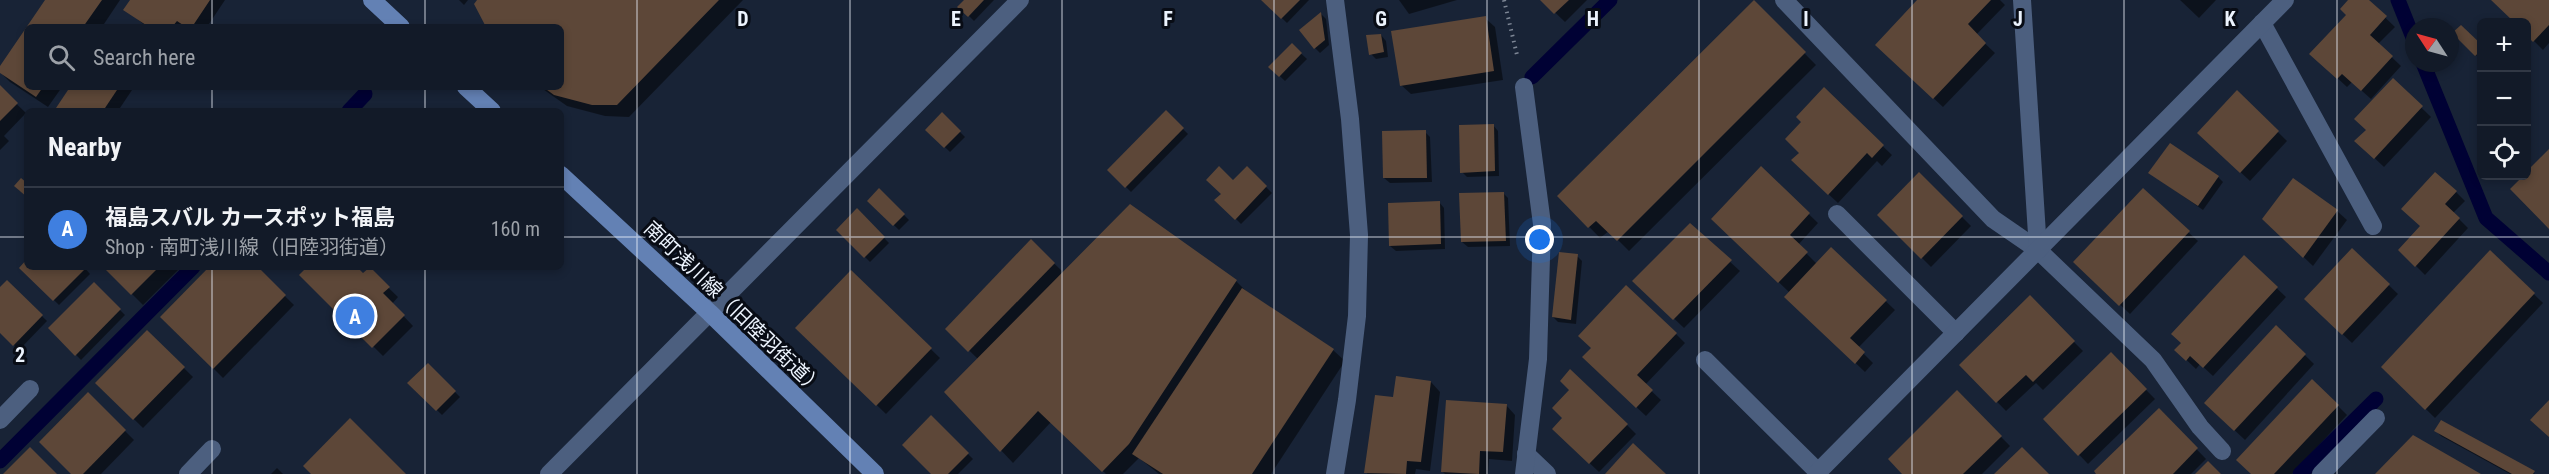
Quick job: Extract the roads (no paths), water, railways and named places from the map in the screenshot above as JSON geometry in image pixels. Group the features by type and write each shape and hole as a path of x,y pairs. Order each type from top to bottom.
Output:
{"street":[{"path":"372,0 398,24"},
{"path":"549,474 1020,0"},
{"path":"1335,0 1350,119 1359,235 1357,316 1335,474"},
{"path":"1784,0 1993,219 2038,250 2153,360 2200,428 2222,451"},
{"path":"2022,0 2038,250"},
{"path":"1705,360 1817,473 2285,0"},
{"path":"2262,23 2373,226"},
{"path":"1524,87 1542,224 1538,359 1524,474"},
{"path":"469,90 489,108"},
{"name":"南町浅川線（旧陸羽街道）","path":"564,178 710,313 875,474"},
{"path":"1838,214 1956,333"},
{"path":"0,420 30,389"},
{"path":"2321,474 2376,418"},
{"path":"188,474 212,449"},
{"path":"1526,454 1547,474"}],"waterway":[{"path":"1532,77 1610,0"},
{"path":"2398,0 2405,18"},
{"path":"2427,72 2486,218 2549,273"},
{"path":"352,108 365,94"},
{"path":"0,461 190,270"},
{"path":"2300,474 2376,399"}],"place":[{"name":"福島スバル カースポット福島","path":"355,316"}]}
